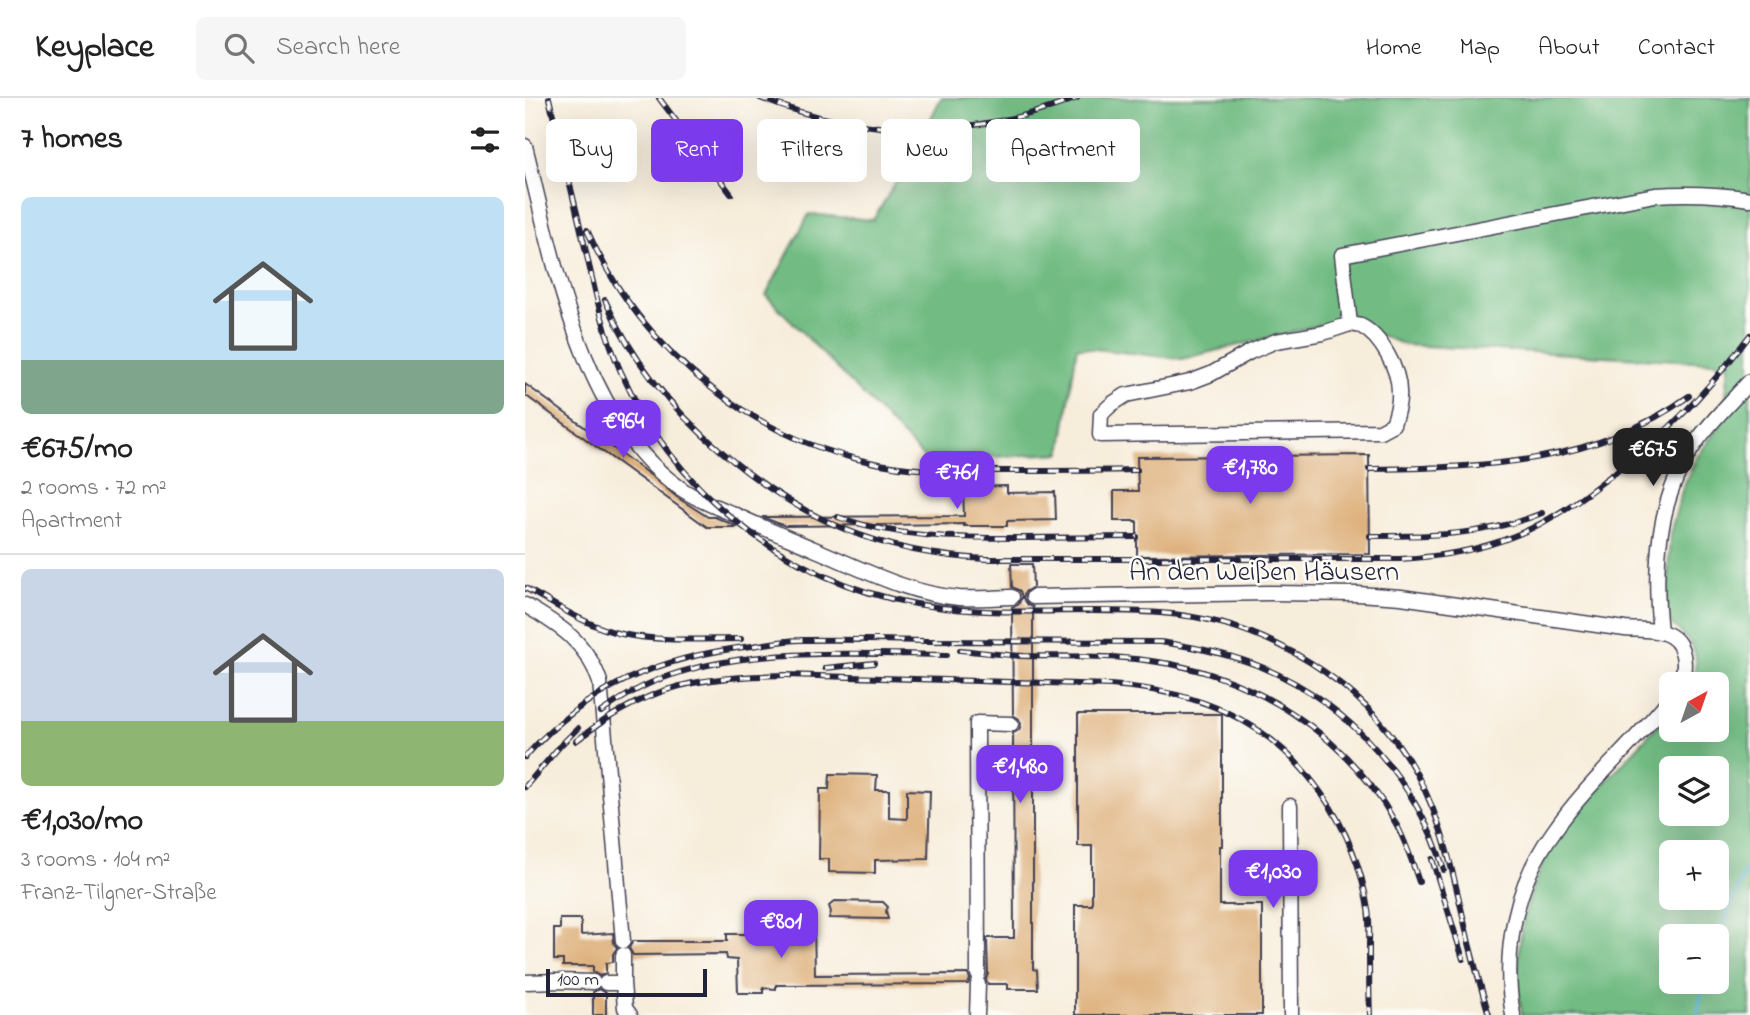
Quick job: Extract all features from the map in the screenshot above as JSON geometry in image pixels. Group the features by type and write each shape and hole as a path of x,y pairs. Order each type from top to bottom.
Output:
{"street":[{"path":"525,146 561,290 577,337 615,417 631,441 655,468 682,490 706,503 895,582 958,598 1012,597"},
{"path":"1350,324 1342,255 1655,195 1726,195 1750,199"},
{"path":"1350,324 1362,326 1377,340 1395,366 1400,389 1398,410 1393,424 1380,431 1100,435 1101,414 1126,395 1190,382 1276,341 1323,333 1350,324"},
{"path":"1683,672 1684,655 1676,640 1660,632 1656,577 1663,517 1683,463 1698,440 1750,381"},
{"name":"An den Weißen Häusern","path":"1033,597 1358,594 1401,597 1660,632"},
{"path":"525,605 570,634 590,659 600,682 623,948 625,1008 631,1015"},
{"path":"1513,1015 1509,986 1513,928 1518,902 1534,863 1567,813 1659,710"},
{"path":"977,1015 977,723 1011,724"},
{"path":"1290,806 1291,1015"},
{"path":"525,982 623,983"}],"green space":[{"path":"941,98 1750,98 1750,1015 1522,1015 1518,971 1527,905 1543,864 1570,823 1608,779 1659,724 1659,742 1729,742 1729,672 1694,672 1696,661 1692,647 1666,619 1670,534 1683,487 1696,459 1724,419 1729,363 1405,345 1341,320 1182,359 1077,347 1061,453 927,461 766,295 809,214 873,220 896,182 972,182 972,119 930,119"}],"building":[{"path":"525,384 678,498 708,517 715,517 738,527 707,527 525,395"},
{"path":"1369,455 1370,554 1137,556 1137,521 1114,521 1114,491 1138,491 1137,457"},
{"path":"1007,486 1007,493 1055,492 1056,520 1007,521 1007,526 785,526 762,517 964,516 963,487"},
{"path":"1011,564 1032,564 1033,587 1025,592 1023,598 1033,607 1033,969 1037,970 1038,989 1008,989 1008,984 988,984 986,979 987,938 1014,938 1013,733 1019,730 1021,724 1013,715 1012,607 1018,605 1022,597 1020,591 1012,587"},
{"path":"1078,714 1222,714 1220,905 1262,905 1262,1015 1075,1015 1075,905 1092,905 1092,846 1078,846"},
{"path":"830,774 877,775 876,790 889,790 889,818 907,819 907,790 930,791 928,859 875,860 875,873 829,872 829,859 819,859 820,789 829,789"},
{"path":"835,901 883,902 888,907 888,919 829,918 829,906"},
{"path":"560,919 581,919 581,935 613,933 617,948 613,954 613,962 606,963 606,973 600,976 593,972 593,966 563,966 563,960 554,960 554,929 560,929"},
{"path":"814,922 815,975 968,974 970,979 968,984 776,985 776,989 763,988 763,993 738,993 737,960 727,959 726,954 633,955 629,948 633,941 727,941 727,934 777,934 777,923"},
{"path":"599,989 606,993 606,1015 593,1015 593,992"}],"waterway":[{"path":"1724,924 1750,860"},
{"path":"1697,1015 1701,994"}],"railway":[{"path":"549,98 595,292 621,372 646,419 676,462 712,500 751,533 795,561 842,583 892,599 971,610 1133,611 1195,617 1263,638 1295,653 1325,672 1353,694 1378,719 1400,747 1426,793 1451,866 1489,1015"},
{"path":"659,98 731,194"},
{"path":"760,98 838,121 919,129 999,121 1077,98"},
{"path":"587,230 611,275 640,317 674,355 712,389 755,417 800,440 849,457 913,469 1137,470"},
{"path":"605,300 627,343 669,401 703,435 751,475 813,514 877,541 948,556 987,559 1400,559 1443,555 1486,546 1548,520 1637,456 1699,396 1750,335"},
{"path":"1369,469 1454,467 1536,458 1614,437 1652,419 1689,396"},
{"path":"1370,536 1457,533 1500,526 1542,513"},
{"path":"838,517 882,529 950,537 1137,537"},
{"path":"525,588 609,631 636,637 666,639 741,639"},
{"path":"525,757 549,732 600,694 656,667 718,651 800,640 1160,642 1187,646 1251,663 1295,683 1324,702 1351,724 1398,776 1432,837 1444,870"},
{"path":"960,650 1024,656 1103,657 1151,661 1225,679 1259,694 1322,735 1350,761 1395,822 1419,882"},
{"path":"601,712 635,690 658,680 691,669 726,662 800,654 947,655"},
{"path":"825,668 874,663"},
{"path":"576,741 617,713 646,698 693,683 740,677 786,675 1110,685 1156,690 1200,701 1255,728 1280,747 1322,794 1338,821 1352,849 1368,909 1370,1015"},
{"path":"525,787 578,728"},
{"path":"1432,859 1463,959"}]}
